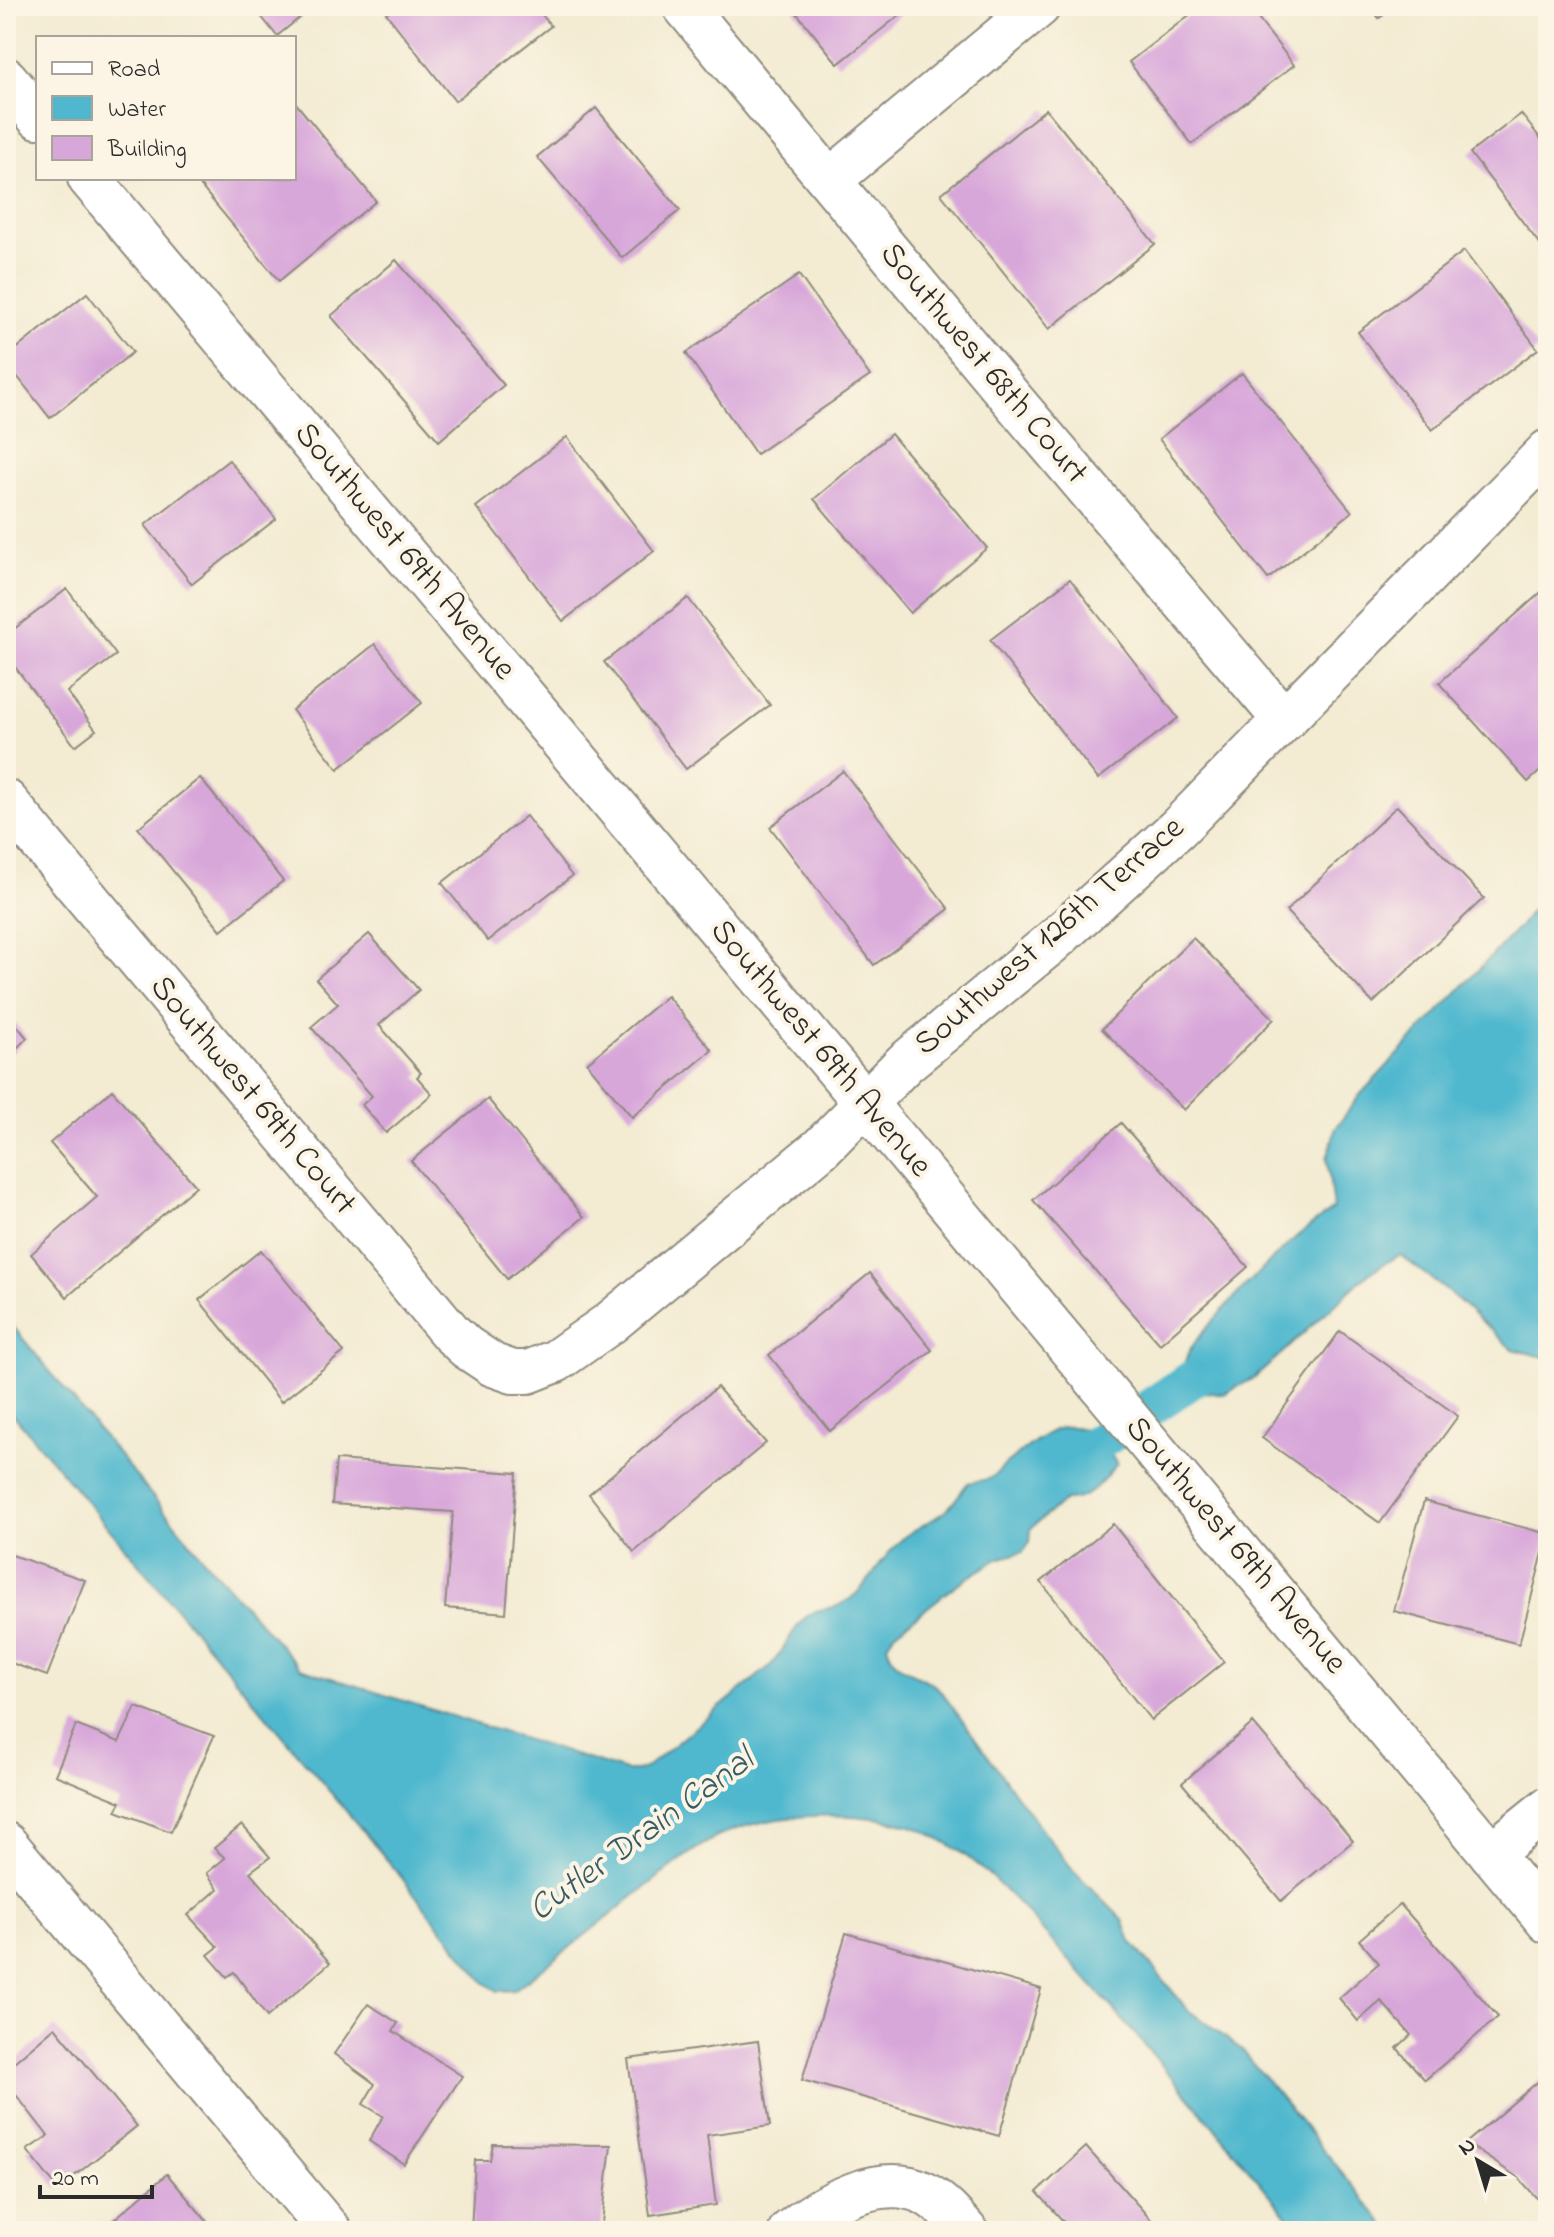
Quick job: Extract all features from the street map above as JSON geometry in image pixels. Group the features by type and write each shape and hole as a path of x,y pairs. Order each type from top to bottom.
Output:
{"street":[{"name":"Southwest 68th Court","path":"684,6 1284,720"},
{"path":"830,180 1039,6"},
{"path":"6,79 36,115"},
{"name":"Southwest 69th Avenue","path":"91,180 1548,1922"},
{"name":"Southwest 126th Terrace","path":"513,1372 541,1368 574,1350 821,1148 905,1063 1051,943 1178,828 1548,451"},
{"name":"Southwest 69th Court","path":"6,801 451,1333 478,1357 513,1372"},
{"path":"1491,1854 1548,1808"},
{"path":"6,1844 330,2231"},
{"path":"790,2231 824,2208 882,2186 909,2187 925,2194 941,2205 966,2231"}],"water":[{"path":"1548,891 1548,1358 1512,1349 1456,1298 1400,1255 1370,1272 1256,1377 1224,1394 1204,1392 1186,1379 1185,1361 1191,1348 1244,1287 1297,1236 1333,1209 1327,1158 1336,1128 1359,1096 1518,928"},
{"name":"Cutler Drain Canal","path":"6,1318 208,1564 300,1668 625,1771 647,1767 769,1667 805,1618 850,1599 898,1543 947,1509 968,1483 992,1477 1022,1451 1051,1432 1076,1427 1089,1433 1117,1464 1100,1483 1088,1494 1065,1500 1031,1528 1030,1542 1023,1552 998,1559 956,1585 894,1634 887,1644 890,1654 901,1667 940,1690 1074,1871 1123,1920 1131,1941 1148,1962 1188,2010 1242,2050 1390,2231 1300,2231 1128,2026 1002,1888 945,1842 903,1824 850,1816 820,1816 738,1828 688,1854 514,1990 498,1991 485,1983 389,1862 6,1406"}],"building":[{"path":"253,6 314,6 277,36"},
{"path":"396,6 535,6 551,26 455,101 386,13"},
{"path":"791,6 911,6 838,64"},
{"path":"1201,6 1248,6 1294,65 1192,144 1129,62"},
{"path":"1370,6 1396,6 1379,18"},
{"path":"296,103 376,201 279,281 196,180 296,180"},
{"path":"596,108 680,210 622,258 537,157"},
{"path":"1046,109 1155,244 1049,329 941,194"},
{"path":"1521,114 1548,148 1548,255 1470,153"},
{"path":"1464,251 1538,349 1432,430 1358,332"},
{"path":"396,260 504,385 439,441 331,316"},
{"path":"799,275 870,376 756,454 686,353"},
{"path":"87,293 133,352 50,418 6,362 6,357"},
{"path":"1242,373 1352,512 1268,579 1159,439"},
{"path":"891,434 987,548 910,613 814,499"},
{"path":"567,437 654,551 563,621 476,507"},
{"path":"229,460 276,519 192,584 145,525"},
{"path":"1070,579 1178,718 1098,779 990,640"},
{"path":"1548,586 1548,764 1528,782 1439,683"},
{"path":"67,589 116,655 67,692 96,730 75,746 6,655 6,635"},
{"path":"688,598 770,705 686,769 604,662"},
{"path":"375,644 422,703 338,769 292,710"},
{"path":"843,771 949,909 874,965 770,827"},
{"path":"200,778 283,881 221,930 138,828"},
{"path":"1397,806 1484,898 1373,1003 1286,911"},
{"path":"526,816 572,876 488,941 442,883"},
{"path":"369,934 419,990 379,1025 421,1073 417,1077 432,1094 386,1133 362,1105 372,1096 311,1027 338,1004 316,979"},
{"path":"1193,938 1274,1019 1184,1110 1102,1029"},
{"path":"667,996 712,1050 632,1117 587,1063"},
{"path":"6,1012 27,1038 6,1059"},
{"path":"112,1090 196,1186 67,1297 31,1254 97,1197 50,1143"},
{"path":"488,1099 584,1217 507,1279 411,1161"},
{"path":"1121,1123 1248,1267 1160,1344 1033,1200"},
{"path":"261,1250 344,1352 281,1402 199,1300"},
{"path":"870,1273 932,1350 830,1431 769,1355"},
{"path":"1340,1331 1458,1416 1380,1523 1262,1438"},
{"path":"717,1387 766,1443 634,1552 589,1494"},
{"path":"336,1460 517,1473 506,1613 445,1608 453,1512 332,1504"},
{"path":"1424,1501 1548,1534 1519,1644 1394,1611"},
{"path":"1113,1524 1224,1662 1151,1720 1041,1582"},
{"path":"6,1553 85,1580 47,1676 6,1661"},
{"path":"136,1707 214,1736 171,1832 116,1811 121,1802 55,1775 76,1725 119,1742"},
{"path":"1253,1723 1353,1841 1281,1901 1182,1783"},
{"path":"242,1825 270,1857 250,1872 330,1963 267,2017 234,1972 227,1977 208,1955 218,1947 188,1915 218,1889 207,1873 225,1858 214,1848"},
{"path":"1400,1904 1498,2017 1425,2080 1397,2048 1411,2035 1381,2001 1358,2021 1339,1998 1379,1963 1359,1940"},
{"path":"846,1933 1041,1989 999,2136 802,2080"},
{"path":"368,2004 398,2023 393,2031 462,2076 404,2164 369,2141 383,2116 363,2104 375,2084 334,2054"},
{"path":"55,2027 137,2126 58,2189 27,2150 48,2136 6,2082 6,2069"},
{"path":"758,2041 770,2126 707,2135 716,2205 650,2215 628,2059"},
{"path":"1548,2073 1548,2211 1520,2179 1466,2143"},
{"path":"493,2144 611,2145 601,2231 471,2231 475,2160 490,2160"},
{"path":"1086,2147 1161,2231 1072,2231 1037,2192"},
{"path":"167,2174 211,2226 205,2231 103,2229"}],"waterway":[{"path":"1059,1472 1231,1353"}]}
